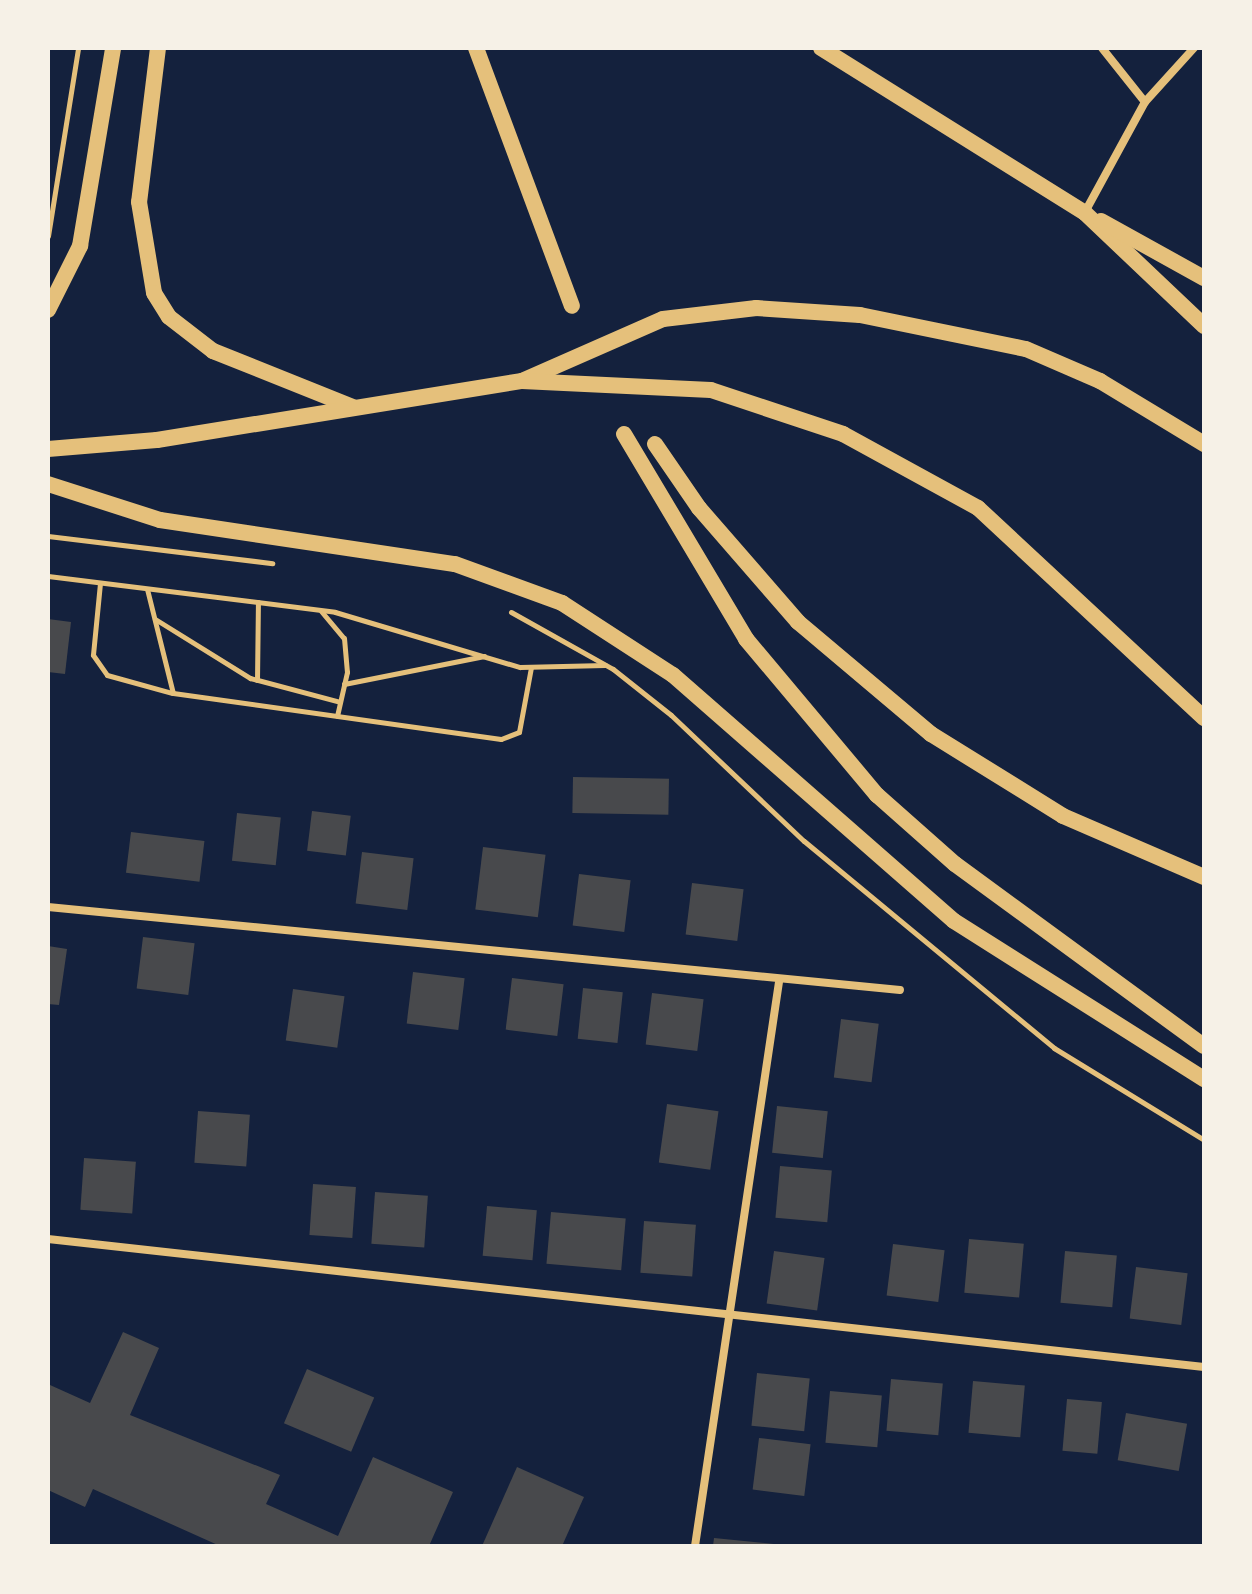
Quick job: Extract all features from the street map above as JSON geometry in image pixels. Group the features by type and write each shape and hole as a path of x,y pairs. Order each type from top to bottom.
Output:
{"main road":[{"path":"48,310 80,246 113,48"},
{"path":"158,48 139,202 154,293 169,317 213,351 355,407"},
{"path":"476,48 572,306"},
{"path":"821,48 1085,213 1204,278"},
{"path":"1085,213 1204,326"},
{"path":"522,381 663,319 756,308 860,315 1026,349 1100,381 1204,444"},
{"path":"48,449 522,381 711,390 843,434 978,508 1204,718"},
{"path":"624,434 746,639 877,795 955,864 1204,1046"},
{"path":"655,444 699,508 798,622 931,734 1063,816 1204,877"},
{"path":"48,484 160,520 455,564 562,603 673,675 831,820 966,929 1204,1079"}],"street":[{"path":"1102,48 1145,102"},
{"path":"1085,213 1145,102 1194,48"},
{"path":"48,907 779,982 900,990"},
{"path":"695,1546 733,1320 779,982"},
{"path":"48,1239 733,1320 1204,1367"}],"path":[{"path":"48,236 78,48"},
{"path":"48,536 283,564"},
{"path":"48,576 320,610 531,667 606,665"},
{"path":"100,583 93,655 107,675 173,693 501,739 519,732 531,667"},
{"path":"147,589 173,693"},
{"path":"257,680 258,602"},
{"path":"505,609 606,665 671,715 948,966 1054,1048 1204,1140"},
{"path":"320,610 344,638 344,684 337,716"},
{"path":"155,619 257,680 340,702"},
{"path":"344,684 488,656"}],"building":[{"path":"48,619 71,622 65,674 48,672"},
{"path":"573,777 669,779 668,815 572,813"},
{"path":"312,811 351,816 346,855 307,851"},
{"path":"237,813 281,818 276,865 232,861"},
{"path":"131,832 204,841 199,882 126,873"},
{"path":"483,847 546,855 538,917 475,910"},
{"path":"362,852 414,858 407,910 356,904"},
{"path":"579,874 631,880 624,932 573,926"},
{"path":"692,883 744,889 737,941 686,935"},
{"path":"143,937 195,943 188,995 137,989"},
{"path":"48,946 67,949 59,1005 48,1004"},
{"path":"413,972 465,978 458,1030 407,1024"},
{"path":"512,978 564,984 557,1036 506,1030"},
{"path":"583,988 623,992 617,1043 578,1039"},
{"path":"293,989 344,996 337,1048 286,1040"},
{"path":"652,993 704,999 697,1051 646,1045"},
{"path":"841,1019 879,1024 872,1082 834,1078"},
{"path":"667,1104 718,1111 710,1170 659,1162"},
{"path":"777,1106 828,1111 823,1158 772,1153"},
{"path":"198,1111 250,1115 246,1167 194,1163"},
{"path":"84,1158 136,1162 132,1214 80,1210"},
{"path":"780,1166 832,1171 827,1222 775,1218"},
{"path":"313,1184 356,1187 352,1238 309,1235"},
{"path":"375,1192 428,1196 424,1248 371,1244"},
{"path":"487,1206 537,1210 532,1260 483,1256"},
{"path":"551,1212 626,1219 621,1270 546,1264"},
{"path":"644,1221 696,1225 692,1277 640,1273"},
{"path":"969,1239 1024,1244 1019,1298 964,1293"},
{"path":"893,1244 945,1250 938,1302 887,1296"},
{"path":"774,1251 825,1258 817,1311 767,1303"},
{"path":"1065,1251 1117,1256 1112,1307 1060,1303"},
{"path":"1136,1267 1188,1273 1181,1325 1130,1319"},
{"path":"123,1332 159,1348 130,1415 280,1475 266,1504 338,1536 373,1457 453,1492 429,1546 220,1546 93,1489 85,1507 48,1490 50,1385 90,1403"},
{"path":"307,1369 374,1398 351,1452 284,1423"},
{"path":"757,1373 810,1379 804,1431 751,1426"},
{"path":"891,1379 943,1384 938,1435 886,1431"},
{"path":"973,1381 1025,1386 1020,1437 968,1433"},
{"path":"830,1391 882,1396 877,1447 825,1443"},
{"path":"1067,1399 1102,1402 1097,1454 1062,1451"},
{"path":"1126,1413 1187,1424 1179,1471 1118,1460"},
{"path":"759,1438 811,1444 804,1496 753,1490"},
{"path":"517,1467 584,1497 562,1546 482,1546"},
{"path":"714,1538 774,1544 774,1546 713,1546"}]}
